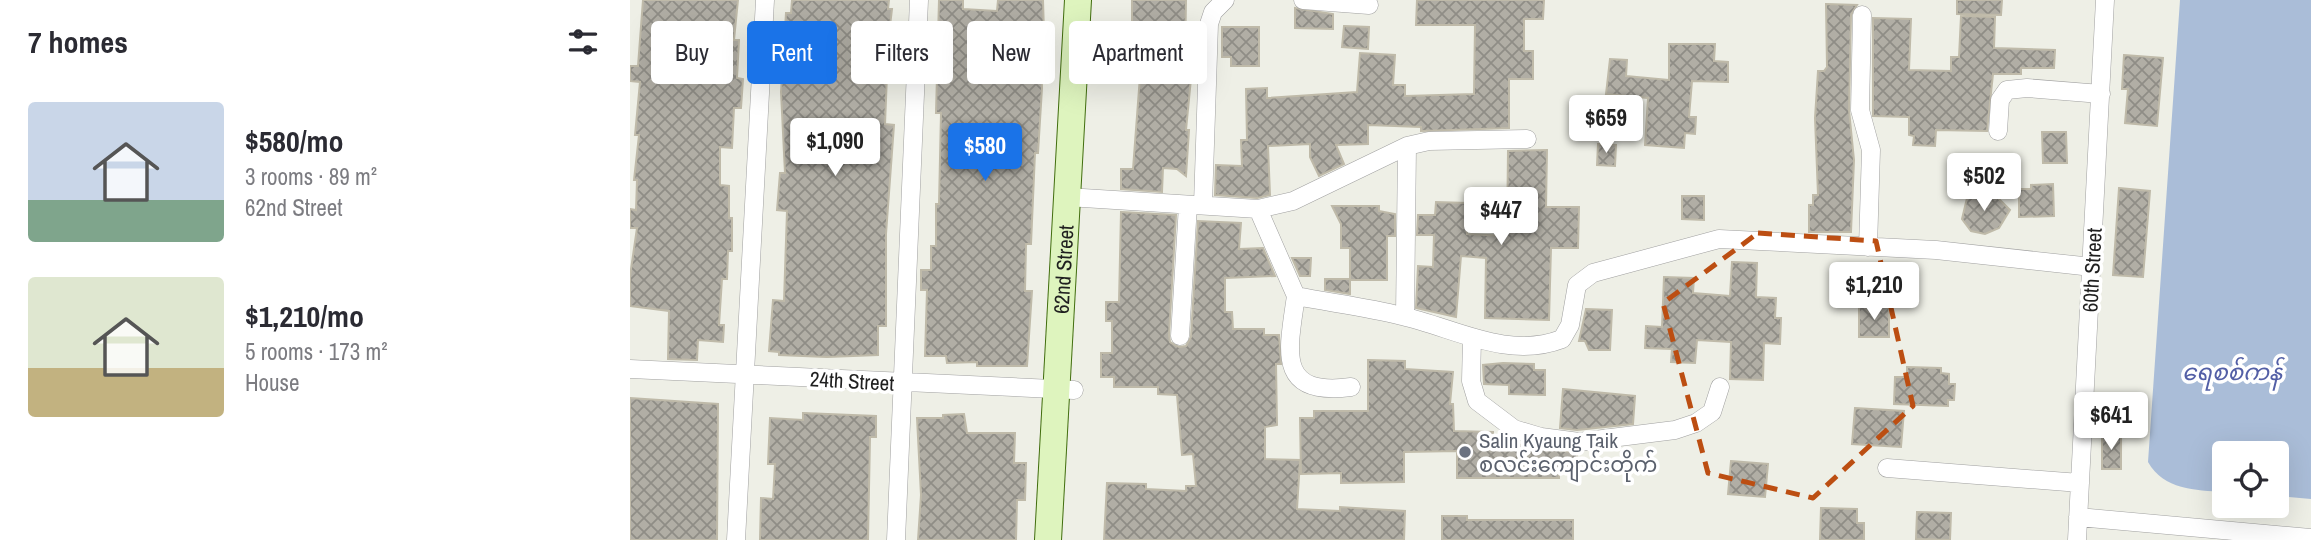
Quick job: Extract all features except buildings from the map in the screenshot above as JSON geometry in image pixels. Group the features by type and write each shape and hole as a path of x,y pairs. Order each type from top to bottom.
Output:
{"main road":[{"name":"62nd Street","path":"1048,540 1065,389 1075,197 1078,0"},
{"name":"62nd Street","path":"1075,197 1094,0"},
{"name":"62nd Street","path":"1065,389 1067,540"}],"street":[{"path":"736,540 765,0"},
{"path":"896,540 919,0"},
{"path":"1180,336 1196,204 1209,24 1213,12 1225,0"},
{"path":"1303,0 1370,5"},
{"name":"60th Street","path":"2077,540 2105,0"},
{"path":"1862,15 1860,101 1869,139 1871,176 1868,247"},
{"path":"1998,131 2000,100 2007,90 2027,88 2101,94"},
{"path":"1075,197 1258,209 1293,201 1407,146 1429,141 1527,139"},
{"path":"1405,316 1407,146"},
{"path":"1258,209 1296,296 1289,351 1298,377 1311,388 1326,390 1351,387"},
{"path":"1296,296 1405,316 1471,354 1504,345 1549,344 1562,339 1570,325 1577,285 1583,278 1633,260 1719,239 1936,250 2092,267"},
{"path":"1471,354 1477,401 1514,429 1579,442 1626,438 1696,423 1713,412 1720,387"},
{"name":"24th Street","path":"630,369 904,384 1065,389"},
{"path":"1887,468 2080,483"},
{"path":"2078,517 2311,538"}],"highlighted area":[{"path":"1758,233 1876,241 1913,406 1813,498 1708,473 1663,303"}],"water":[{"name":"ရေစစ်ကန်","path":"2180,0 2311,0 2311,499 2289,497 2289,441 2212,441 2212,491 2191,489 2171,483 2148,462"}],"place":[{"name":"Salin Kyaung Taik စလင်းကျောင်းတိုက်","path":"1465,452"}]}
